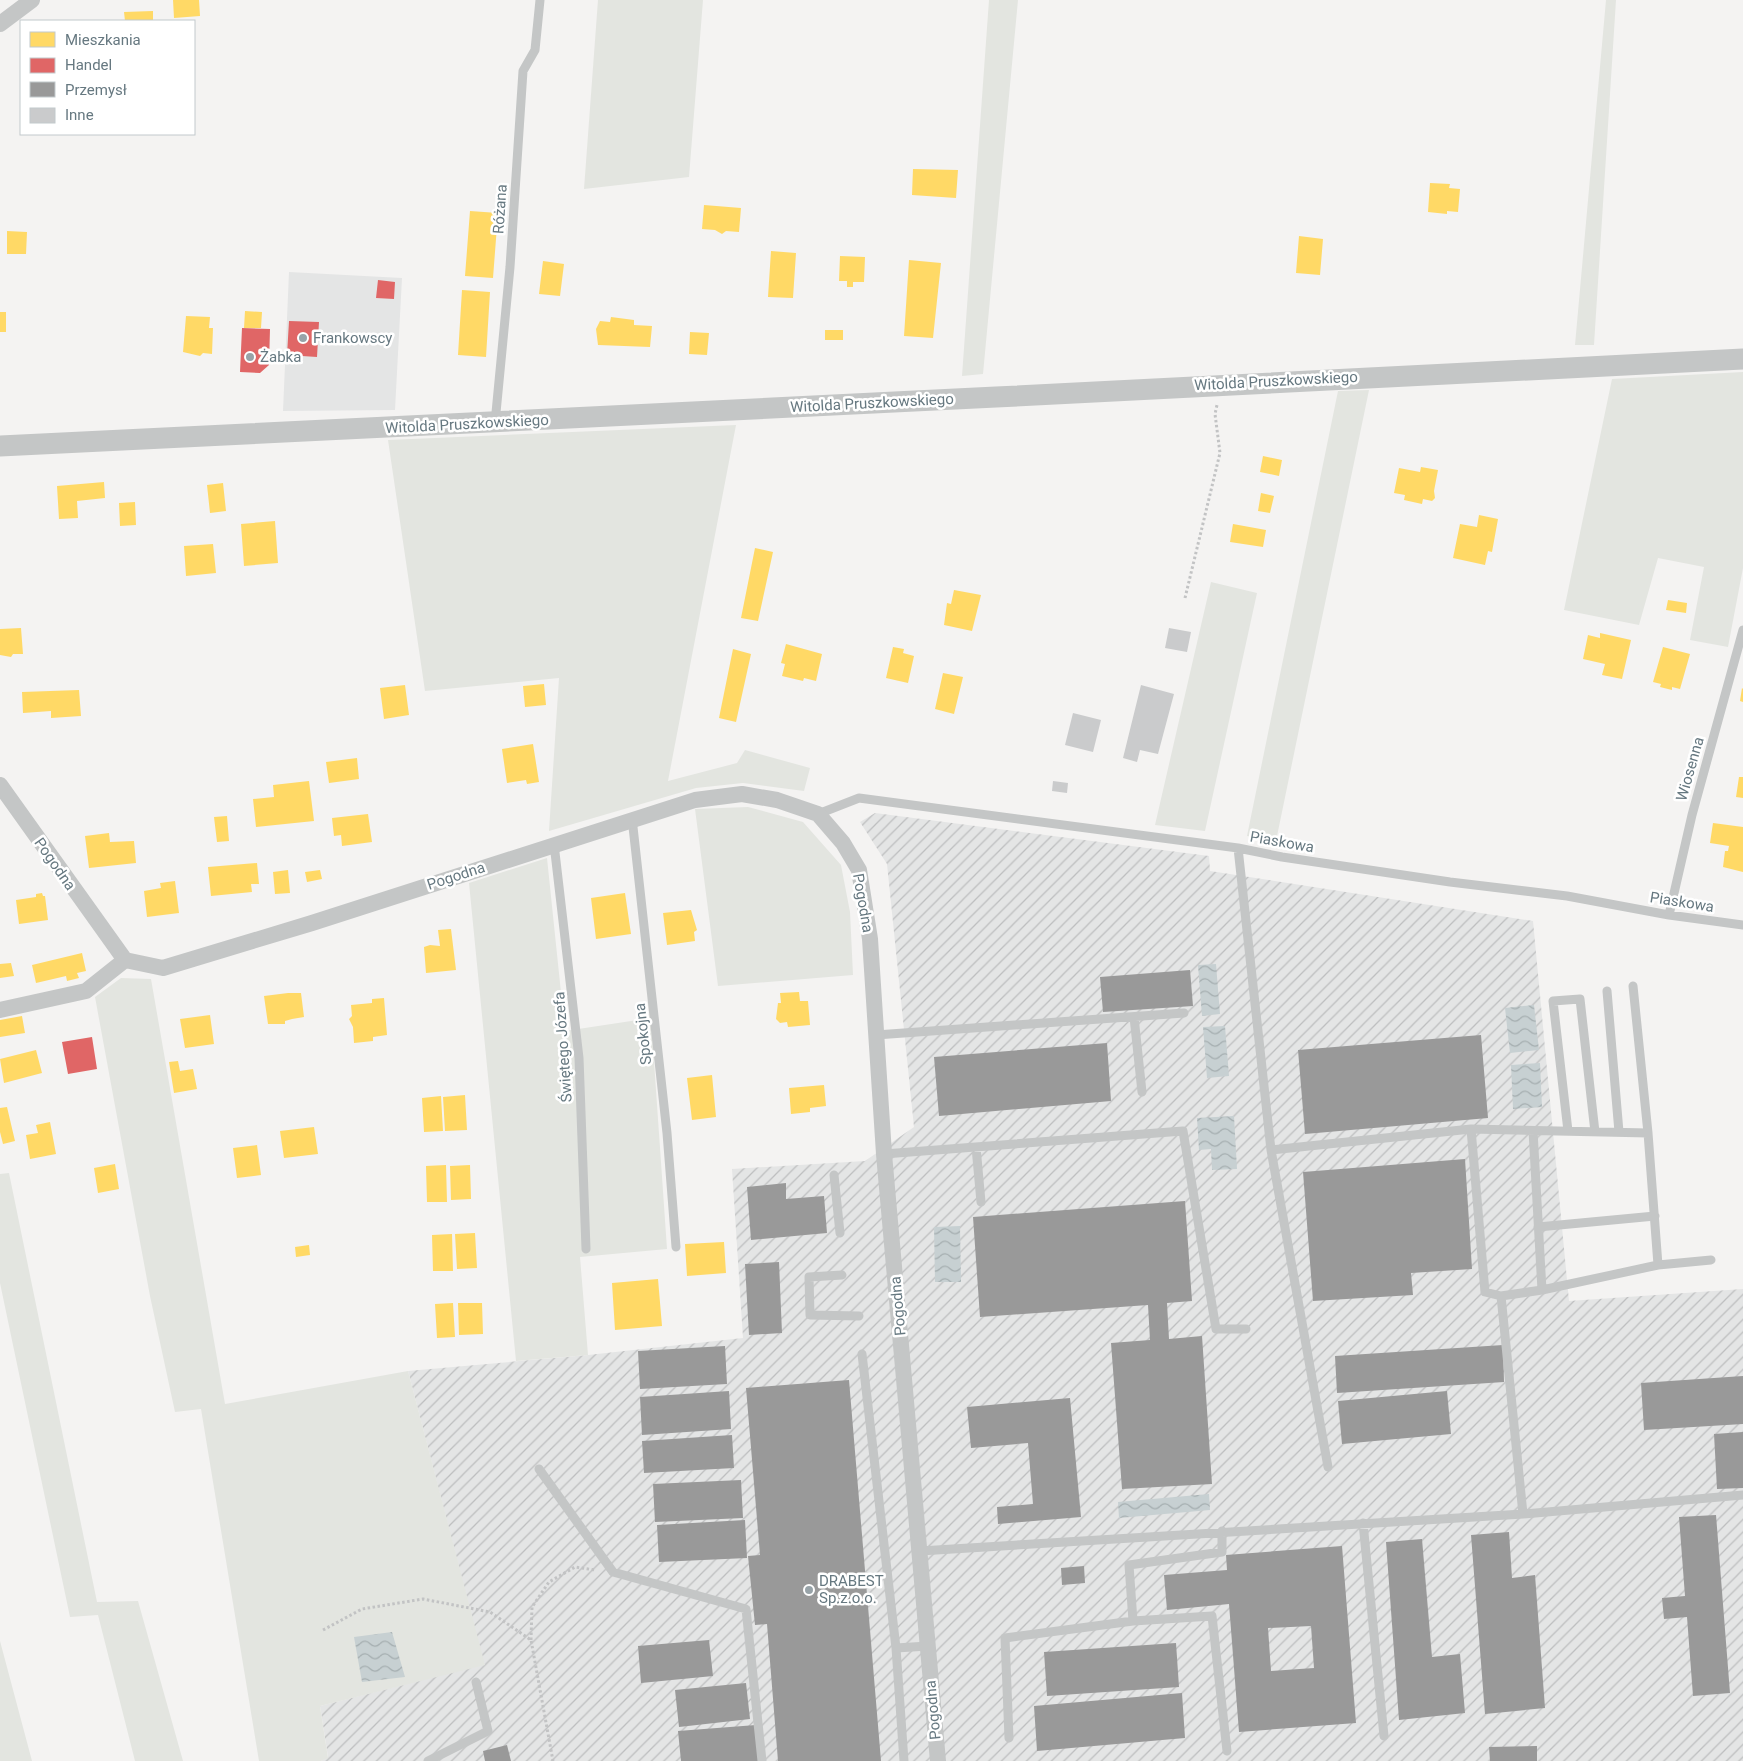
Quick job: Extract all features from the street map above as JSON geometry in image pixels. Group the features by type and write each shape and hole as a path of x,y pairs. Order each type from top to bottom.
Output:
{"street":[{"path":"0,24 32,0"},
{"name":"Witolda Pruszkowskiego","path":"0,446 495,423 1221,384 1743,359"},
{"name":"Pogodna","path":"0,785 124,960 163,968 312,923 632,818 695,800 742,794 777,800 818,814 843,843 859,870 870,939 884,1154 938,1761"},
{"path":"0,1010 86,991 124,960"}],"lane":[{"name":"Różana","path":"495,423 510,267 523,71 535,50 540,0"},
{"name":"Wiosenna","path":"1668,915 1692,815 1743,630"},
{"name":"Piaskowa","path":"818,814 859,798 1238,848 1282,857 1450,882 1567,896 1668,915 1743,925"},
{"name":"Spokojna","path":"632,818 667,1133 676,1247"},
{"name":"Świętego Józefa","path":"554,844 579,1058 586,1249"},
{"path":"1238,848 1272,1150 1328,1467"},
{"path":"1633,986 1648,1133 1658,1265"},
{"path":"1607,991 1618,1132"},
{"path":"1568,1131 1553,1001 1580,999 1595,1132"},
{"path":"876,1035 1184,1013"},
{"path":"1134,1017 1142,1092"},
{"path":"1272,1150 1471,1129 1648,1133"},
{"path":"1471,1129 1485,1292 1502,1296 1542,1290 1658,1265 1711,1260"},
{"path":"1532,1130 1542,1290"},
{"path":"884,1154 1183,1131 1216,1330 1246,1329"},
{"path":"976,1146 981,1202"},
{"path":"834,1175 840,1232"},
{"path":"1538,1227 1655,1216"},
{"path":"842,1276 809,1277 810,1315 859,1316"},
{"path":"1502,1296 1524,1514"},
{"path":"862,1354 896,1648 904,1761"},
{"path":"539,1469 612,1572 746,1609 762,1761"},
{"path":"920,1551 1524,1514 1743,1495"},
{"path":"1363,1523 1384,1736"},
{"path":"1133,1621 1129,1565 1222,1552 1222,1531"},
{"path":"1009,1738 1005,1638 1133,1621 1212,1616 1228,1752"},
{"path":"896,1648 928,1646"},
{"path":"428,1761 488,1731 476,1682"}],"path":[{"path":"1185,598 1220,453 1215,414 1221,384"},
{"path":"553,1761 531,1640 532,1607 548,1582 575,1568 612,1572"},
{"path":"323,1630 362,1608 423,1599 490,1612 531,1640"}],"shaded area":[{"path":"598,0 703,0 689,177 584,189"},
{"path":"989,0 1018,0 983,374 962,376"},
{"path":"1606,0 1616,0 1594,345 1575,345"},
{"path":"289,272 402,278 395,410 283,411"},
{"path":"1743,372 1743,568 1728,647 1690,640 1704,567 1658,558 1639,625 1564,610 1612,379"},
{"path":"1369,390 1276,841 1247,836 1338,391"},
{"path":"736,425 668,781 737,763 745,750 810,768 804,791 743,783 696,788 549,831 559,678 425,691 388,440"},
{"path":"1211,582 1257,593 1205,831 1155,825"},
{"path":"748,807 803,822 841,865 850,912 853,975 718,986 695,809"},
{"path":"875,813 1209,856 1210,871 1533,921 1569,1301 1743,1289 1743,1761 321,1761 328,1757 320,1706 484,1664 408,1371 588,1355 743,1338 732,1169 865,1161 914,1127 887,864 860,822"},
{"path":"547,858 565,1031 651,1018 667,1249 580,1257 588,1355 516,1361 469,883"},
{"path":"121,978 151,979 225,1404 408,1371 485,1665 320,1706 328,1758 321,1761 259,1761 201,1409 175,1412 150,1296 95,997"},
{"path":"9,1173 97,1602 138,1601 183,1761 135,1761 98,1615 70,1617 0,1283 0,1174"},
{"path":"0,1641 32,1761 0,1761"}],"water":[{"path":"1216,964 1220,1014 1202,1016 1198,965"},
{"path":"1534,1005 1539,1050 1510,1053 1505,1008"},
{"path":"1225,1026 1229,1076 1207,1078 1203,1027"},
{"path":"1540,1063 1542,1107 1513,1109 1511,1065"},
{"path":"1234,1116 1237,1169 1212,1170 1211,1149 1199,1150 1197,1118"},
{"path":"960,1226 961,1282 935,1282 934,1227"},
{"path":"1209,1494 1210,1510 1119,1518 1118,1502"},
{"path":"392,1632 405,1677 362,1682 354,1637"}],"building: Mieszkania":[{"path":"173,0 199,0 200,16 174,18"},
{"path":"153,11 153,20 125,20 124,12"},
{"path":"913,169 958,170 956,198 912,195"},
{"path":"1430,183 1450,184 1449,188 1460,189 1458,212 1447,211 1447,214 1428,212"},
{"path":"704,205 741,208 739,232 726,231 722,234 715,230 702,229"},
{"path":"470,211 498,213 493,278 465,276"},
{"path":"7,231 27,232 26,254 7,254"},
{"path":"1299,236 1323,239 1320,275 1296,273"},
{"path":"771,251 796,253 793,298 768,297"},
{"path":"840,256 865,257 864,282 853,282 853,287 847,287 847,281 839,281"},
{"path":"909,260 941,263 933,338 904,336"},
{"path":"543,261 564,264 560,296 539,294"},
{"path":"462,290 490,292 486,357 458,355"},
{"path":"245,311 262,312 261,328 244,328"},
{"path":"0,312 6,312 6,332 0,332"},
{"path":"186,316 210,317 209,328 213,328 212,354 203,353 200,356 183,352"},
{"path":"611,317 634,320 634,325 652,326 650,347 598,345 596,329 600,321 610,322"},
{"path":"825,330 843,330 843,340 825,340"},
{"path":"690,332 709,333 707,355 689,354"},
{"path":"1263,456 1282,460 1279,476 1260,472"},
{"path":"1421,467 1438,470 1434,491 1435,498 1432,501 1423,499 1422,504 1404,500 1405,495 1394,493 1399,468 1420,472"},
{"path":"104,482 105,498 77,501 78,518 59,519 57,486"},
{"path":"223,483 226,511 210,513 207,485"},
{"path":"1261,493 1274,496 1270,513 1258,511"},
{"path":"135,502 136,525 120,526 119,503"},
{"path":"1479,515 1498,519 1492,552 1488,551 1485,565 1453,558 1460,524 1477,527"},
{"path":"275,521 278,563 244,566 241,524"},
{"path":"1233,524 1266,530 1263,547 1230,542"},
{"path":"213,544 216,573 186,576 184,546"},
{"path":"755,548 773,552 758,621 741,618"},
{"path":"954,590 981,595 972,631 944,625 947,603 951,604"},
{"path":"1668,600 1687,603 1686,613 1666,610"},
{"path":"21,628 23,654 13,654 11,657 0,655 0,629"},
{"path":"1600,633 1631,640 1622,679 1602,675 1605,664 1583,659 1588,635 1600,638"},
{"path":"786,644 822,654 816,681 804,678 803,681 782,676 785,664 781,663"},
{"path":"893,647 904,649 903,653 914,656 908,683 886,678"},
{"path":"1663,647 1690,654 1680,689 1672,687 1672,690 1660,687 1661,684 1653,682"},
{"path":"733,649 751,654 736,722 719,718"},
{"path":"943,673 963,677 954,714 935,709"},
{"path":"544,684 546,705 525,707 523,686"},
{"path":"405,685 409,715 384,719 380,688"},
{"path":"1743,689 1743,702 1740,701"},
{"path":"79,690 81,716 51,718 51,711 23,713 22,692"},
{"path":"533,744 539,782 527,784 526,780 507,783 502,749"},
{"path":"357,758 359,779 329,783 326,762"},
{"path":"1739,777 1743,777 1743,798 1736,797"},
{"path":"309,781 314,821 256,827 253,799 274,797 273,785"},
{"path":"368,814 372,842 342,846 341,835 334,836 332,818"},
{"path":"227,816 229,841 217,842 214,817"},
{"path":"1713,823 1743,827 1743,872 1723,867 1725,851 1728,851 1729,846 1710,843"},
{"path":"109,833 110,842 134,841 136,863 89,868 85,836"},
{"path":"257,863 259,884 251,884 252,892 211,896 208,867"},
{"path":"288,870 290,893 275,894 273,872"},
{"path":"320,870 322,879 307,882 305,872"},
{"path":"175,881 179,913 147,917 144,891 161,888 160,883"},
{"path":"42,893 45,896 48,920 19,924 16,900 36,897 36,894"},
{"path":"625,893 631,934 596,939 591,898"},
{"path":"691,910 697,930 694,932 695,941 667,945 663,913"},
{"path":"451,929 456,970 426,973 424,947 430,945 440,946 438,930"},
{"path":"82,953 86,971 77,973 79,978 67,981 66,976 36,983 32,965"},
{"path":"11,963 14,976 0,978 0,964"},
{"path":"799,992 800,1001 808,1001 810,1025 788,1027 787,1022 780,1023 776,1019 778,1003 781,1003 780,993"},
{"path":"301,993 304,1017 285,1021 285,1024 268,1024 264,996"},
{"path":"384,998 387,1035 373,1037 373,1041 354,1043 353,1027 349,1019 352,1016 351,1005 372,1003 372,999"},
{"path":"210,1015 214,1044 185,1048 180,1019"},
{"path":"22,1016 25,1033 0,1037 0,1020"},
{"path":"36,1050 42,1073 4,1083 0,1059"},
{"path":"178,1061 180,1071 193,1069 197,1089 174,1093 169,1062"},
{"path":"712,1075 716,1117 692,1120 687,1078"},
{"path":"824,1085 826,1106 810,1108 810,1112 791,1114 789,1088"},
{"path":"465,1095 467,1130 445,1131 443,1097"},
{"path":"441,1096 443,1131 424,1132 422,1098"},
{"path":"7,1107 15,1141 3,1144 0,1132 0,1108"},
{"path":"50,1122 56,1154 30,1159 26,1135 38,1133 36,1125"},
{"path":"314,1127 318,1154 284,1158 280,1131"},
{"path":"257,1145 261,1175 237,1178 233,1148"},
{"path":"115,1164 119,1189 98,1193 94,1168"},
{"path":"446,1165 447,1202 427,1202 426,1166"},
{"path":"470,1165 471,1199 451,1200 450,1166"},
{"path":"475,1233 477,1268 457,1269 455,1234"},
{"path":"452,1234 453,1271 433,1271 432,1235"},
{"path":"724,1242 726,1273 687,1276 685,1244"},
{"path":"309,1245 310,1255 296,1257 295,1247"},
{"path":"658,1279 662,1326 615,1330 612,1283"},
{"path":"453,1303 455,1337 437,1338 435,1304"},
{"path":"458,1303 482,1303 483,1334 459,1335"}],"building: Handel":[{"path":"378,280 395,282 394,299 376,298"},
{"name":"Frankowscy","path":"289,321 319,322 317,357 287,355"},
{"path":"242,328 270,329 269,365 260,373 240,372"},
{"path":"92,1037 97,1069 68,1074 62,1042"}],"building: Przemysł":[{"path":"1190,970 1193,1006 1103,1012 1100,977"},
{"path":"1481,1035 1488,1118 1305,1134 1298,1050"},
{"path":"1107,1043 1111,1101 939,1116 934,1057"},
{"path":"1465,1159 1472,1269 1411,1273 1413,1295 1313,1301 1303,1172"},
{"path":"786,1183 786,1199 824,1196 827,1233 751,1240 747,1187"},
{"path":"1185,1201 1192,1301 1167,1303 1169,1339 1202,1336 1212,1484 1122,1489 1111,1343 1150,1340 1148,1305 980,1317 973,1217"},
{"path":"779,1262 782,1333 749,1335 745,1264"},
{"path":"1503,1345 1504,1382 1337,1393 1335,1356"},
{"path":"725,1346 727,1384 640,1389 638,1351"},
{"path":"1743,1376 1743,1424 1644,1430 1641,1383"},
{"name":"DRABEST Sp.z.o.o.","path":"849,1380 881,1761 778,1761 767,1624 755,1625 748,1556 760,1555 746,1388"},
{"path":"729,1391 731,1429 642,1435 640,1397"},
{"path":"1447,1391 1451,1434 1342,1444 1338,1401"},
{"path":"1070,1398 1081,1517 998,1524 997,1507 1033,1504 1028,1443 971,1448 967,1407"},
{"path":"1743,1432 1743,1488 1717,1489 1714,1434"},
{"path":"732,1435 734,1468 644,1473 642,1441"},
{"path":"741,1480 743,1518 655,1522 653,1484"},
{"path":"1716,1515 1730,1693 1693,1696 1687,1617 1664,1619 1662,1598 1685,1596 1679,1517"},
{"path":"745,1520 747,1558 659,1562 657,1525"},
{"path":"1509,1532 1512,1578 1535,1575 1545,1708 1485,1714 1471,1535"},
{"path":"1422,1539 1432,1657 1460,1654 1465,1713 1399,1720 1386,1542"},
{"path":"1342,1546 1356,1723 1239,1732 1229,1604 1167,1610 1164,1575 1227,1570 1226,1555","holes":["1311,1626 1314,1668 1271,1671 1268,1628"]},
{"path":"1084,1566 1085,1583 1062,1585 1061,1568"},
{"path":"709,1640 713,1676 641,1683 638,1646"},
{"path":"1176,1643 1179,1687 1047,1696 1044,1652"},
{"path":"746,1683 750,1719 679,1727 675,1690"},
{"path":"1182,1693 1185,1738 1037,1751 1034,1706"},
{"path":"756,1725 759,1761 681,1761 678,1731"},
{"path":"507,1745 511,1761 485,1761 483,1751"},
{"path":"1537,1746 1537,1761 1490,1761 1489,1747"}],"building: Inne":[{"path":"1169,628 1191,632 1187,652 1165,648"},
{"path":"1141,685 1174,694 1158,754 1140,750 1137,762 1123,758"},
{"path":"1073,713 1101,720 1093,752 1065,745"},
{"path":"1053,781 1068,783 1067,793 1052,791"}],"place":[{"name":"Frankowscy","path":"303,338"},
{"name":"Żabka","path":"250,357"},
{"name":"DRABEST Sp.z.o.o.","path":"809,1590"}]}
